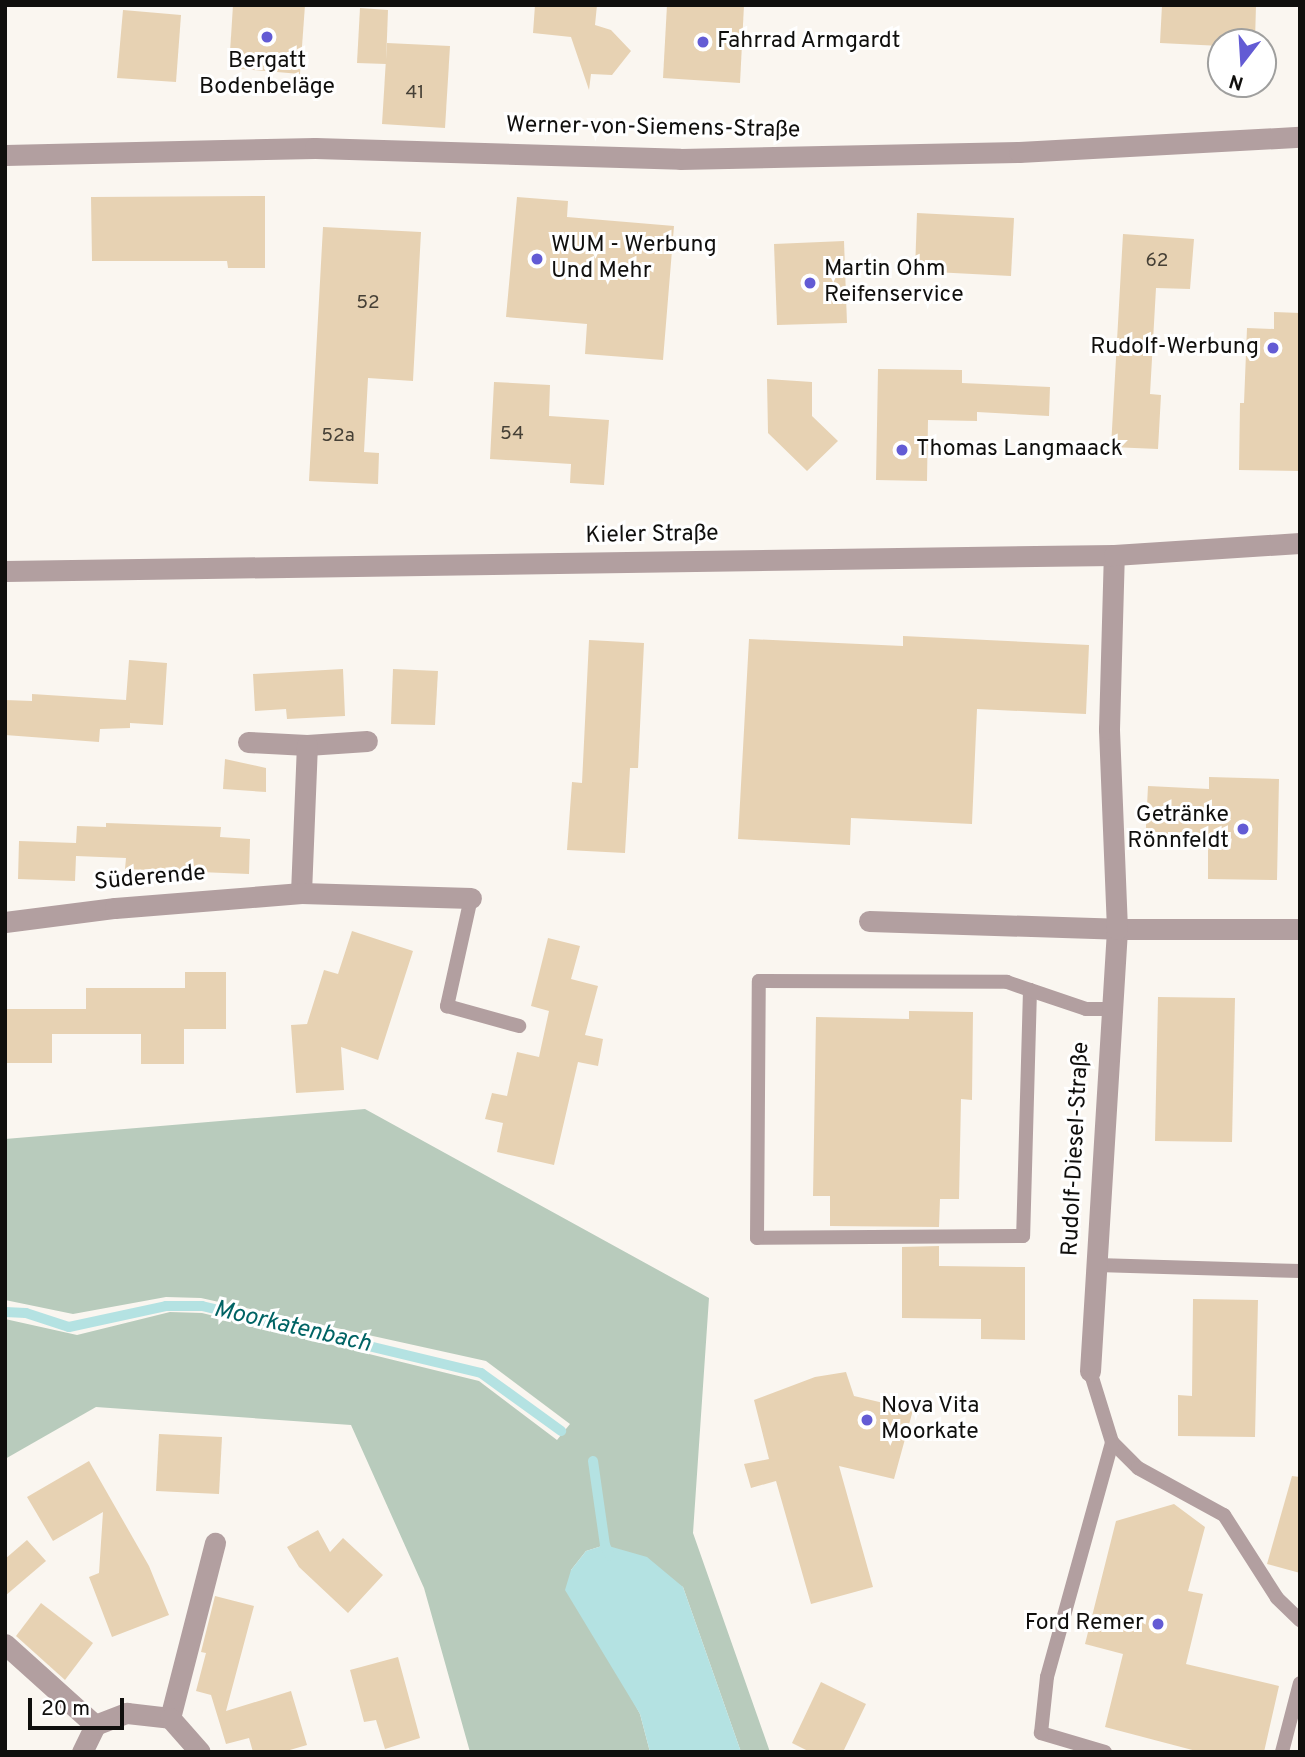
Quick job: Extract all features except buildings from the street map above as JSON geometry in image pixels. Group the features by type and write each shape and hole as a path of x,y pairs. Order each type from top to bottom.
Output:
{"street":[{"name":"Werner-von-Siemens-Straße","path":"5,155 315,148 694,158 1019,152 1300,137"},
{"name":"Kieler Straße","path":"5,571 1114,555 1300,543"},
{"name":"Rudolf-Diesel-Straße","path":"1090,1371 1117,929 1109,729 1114,555"},
{"path":"248,742 307,745 367,741"},
{"path":"301,893 307,745"},
{"name":"Süderende","path":"5,922 115,908 301,893 471,898"},
{"path":"869,921 1117,929 1300,929"},
{"path":"170,1718 215,1543"},
{"path":"5,1644 95,1725"},
{"path":"82,1752 95,1725 127,1713 170,1718 200,1752"}],"lane":[{"path":"471,898 447,1006 519,1026"},
{"path":"1030,990 1023,1236 757,1238 759,981 1007,982 1086,1009 1112,1009"},
{"path":"1097,1265 1300,1271"},
{"path":"1090,1371 1112,1442 1138,1468 1224,1515 1277,1598 1300,1620"},
{"path":"1105,1752 1041,1733 1047,1677 1112,1442"},
{"path":"1282,1752 1300,1682"}],"green space":[{"path":"365,1109 709,1298 693,1533 770,1752 741,1752 683,1587 605,1545 586,1551 571,1570 618,1673 640,1714 650,1752 470,1752 424,1588 351,1425 96,1407 5,1459 5,1319 77,1335 170,1312 202,1313 479,1381 557,1440 570,1424 486,1361 201,1298 166,1297 73,1314 5,1300 5,1139"}],"water":[{"path":"605,1545 647,1557 683,1587 741,1752 650,1752 640,1714 565,1590 571,1570 586,1551"}],"waterway":[{"name":"Moorkatenbach","path":"5,1312 26,1313 69,1327 166,1306 202,1306 481,1373 561,1431"},
{"name":"Moorkatenbach","path":"593,1461 605,1545 610,1556"}],"place":[{"name":"Bergatt Bodenbeläge","path":"267,37"},
{"name":"Fahrrad Armgardt","path":"703,42"},
{"name":"WUM - Werbung Und Mehr","path":"537,259"},
{"name":"Martin Ohm Reifenservice","path":"810,283"},
{"name":"Rudolf-Werbung","path":"1273,348"},
{"name":"Thomas Langmaack","path":"902,450"},
{"name":"Getränke Rönnfeldt","path":"1243,829"},
{"name":"Nova Vita Moorkate","path":"867,1420"},
{"name":"Ford Remer","path":"1158,1624"}]}
